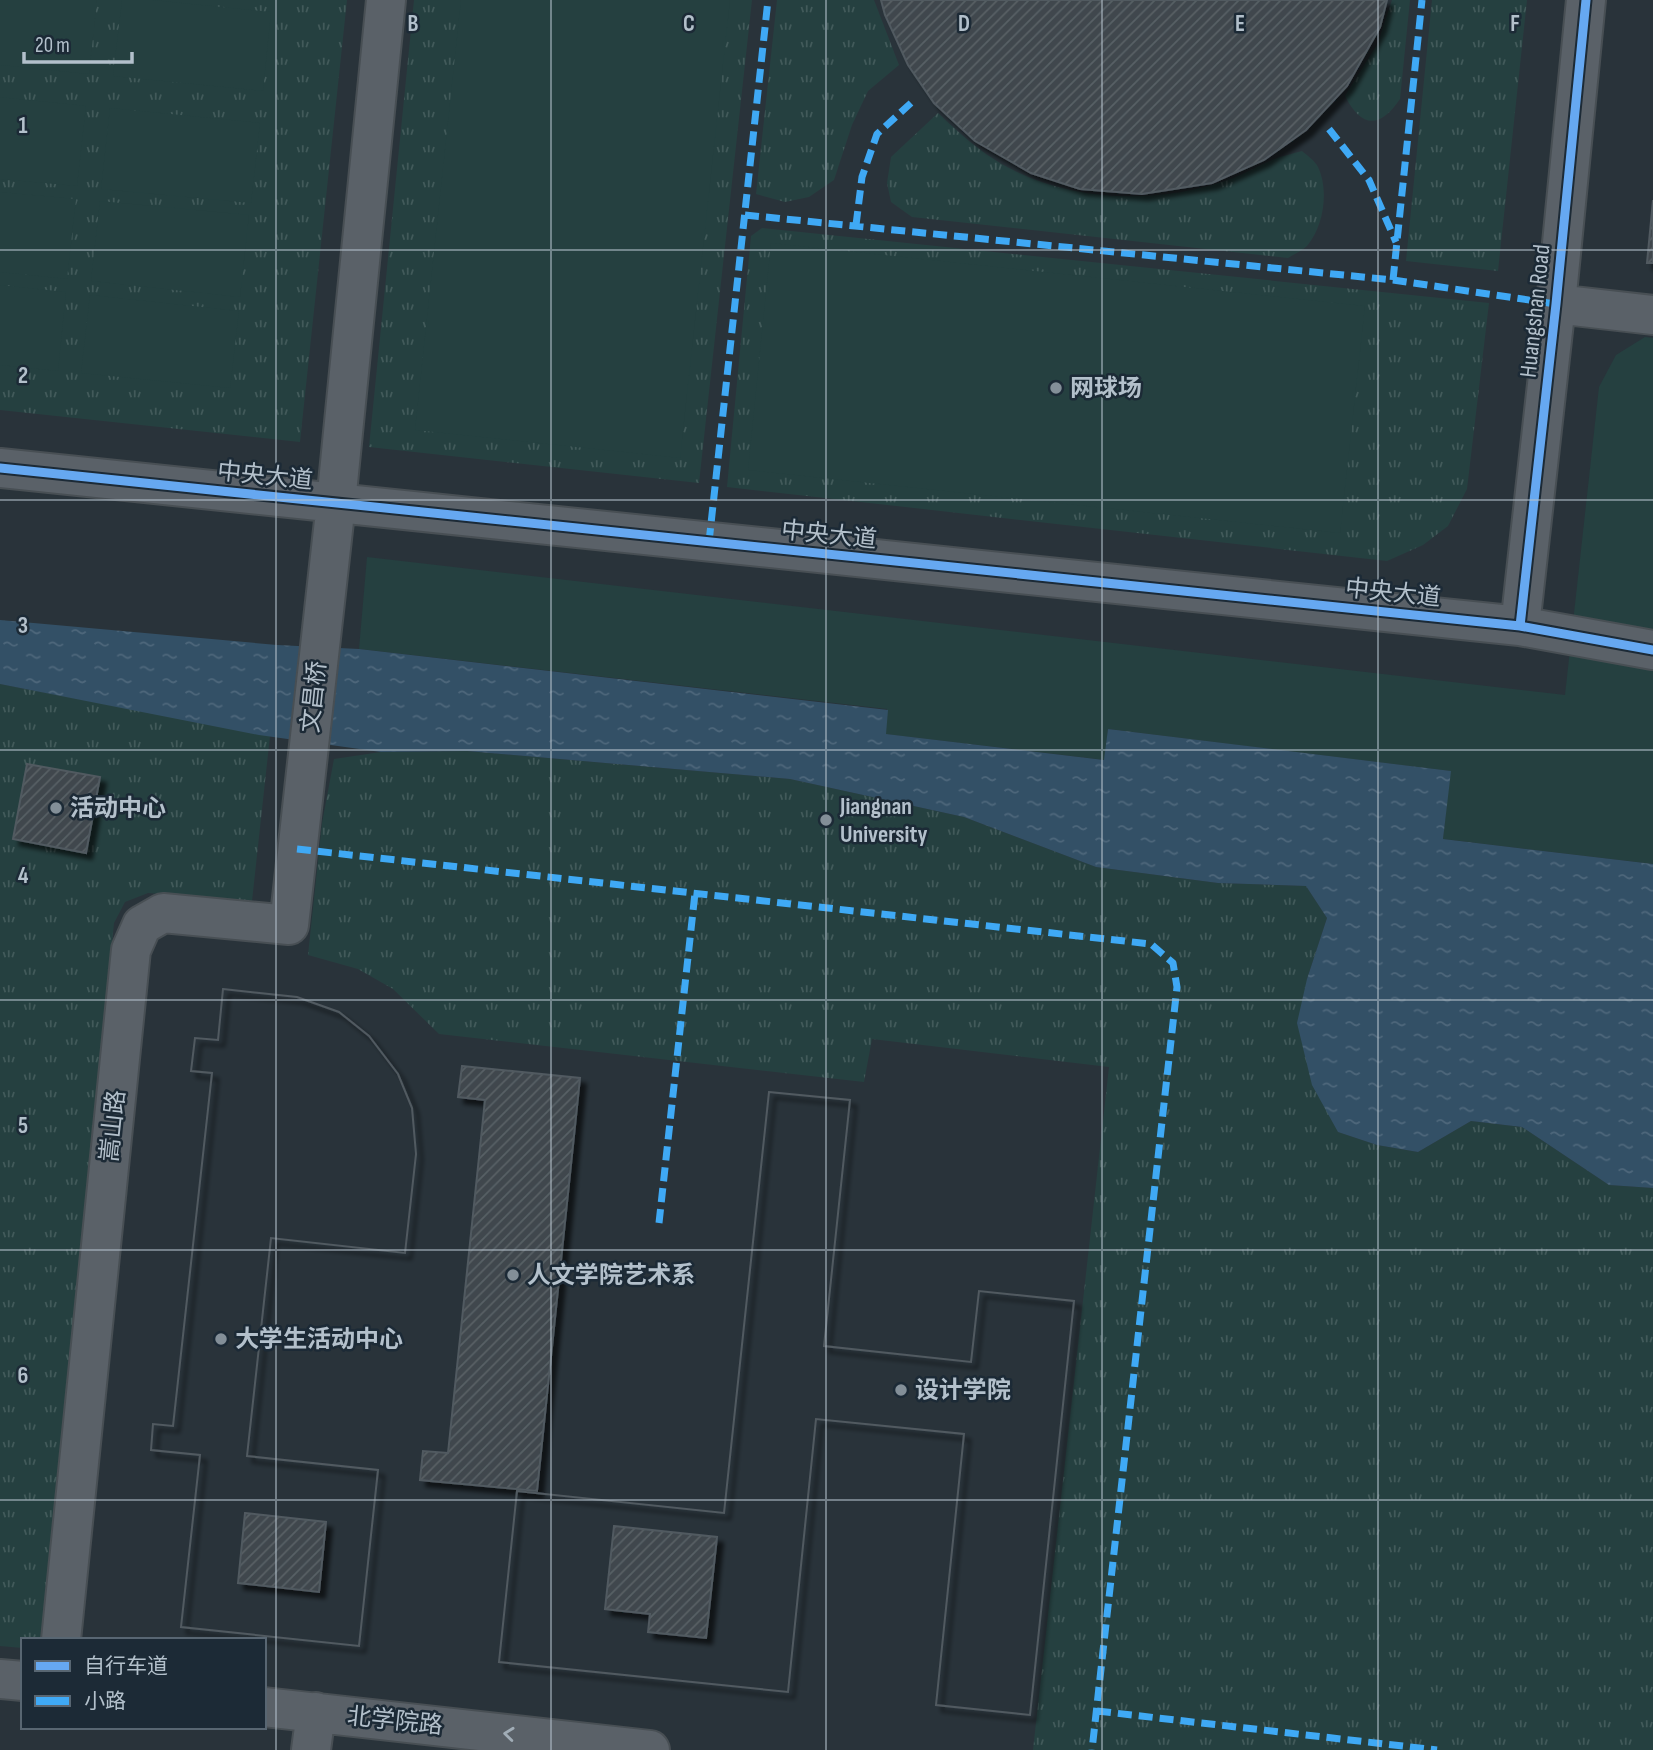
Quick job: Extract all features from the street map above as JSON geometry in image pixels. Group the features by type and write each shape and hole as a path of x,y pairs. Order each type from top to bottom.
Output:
{"street":[{"name":"文昌桥","path":"307,764 386,0"},
{"name":"Huangshan Road","path":"1520,626 1586,0"},
{"path":"1556,304 1653,316"},
{"name":"中央大道","path":"0,468 1520,626 1653,650"},
{"name":"嵩山路","path":"61,1638 131,950 142,925 163,913 289,925 307,764"},
{"path":"0,1679 21,1681"},
{"name":"北学院路","path":"266,1707 650,1750"},
{"path":"311,1750 316,1712"}],"green space":[{"path":"0,0 347,0 300,442 0,410"},
{"path":"0,0 97,0 89,74 0,65"},
{"path":"122,0 152,0 271,12 263,91 113,76"},
{"path":"414,0 752,0 699,483 369,447"},
{"path":"461,0 730,0 680,458 415,430"},
{"path":"777,0 874,0 899,65 868,91 852,125 834,180 809,197 785,202 756,194"},
{"path":"1392,0 1410,0 1400,99 1385,116 1371,121 1358,114 1345,96 1378,43"},
{"path":"1432,0 1527,0 1498,271 1406,261"},
{"path":"0,97 86,106 77,186 0,179"},
{"path":"110,108 260,123 251,203 101,189"},
{"path":"938,113 986,154 1013,170 1042,182 1104,195 1167,194 1198,189 1302,151 1315,163 1321,176 1324,197 1321,218 1307,246 1288,258 912,217 891,202 887,183 891,157"},
{"path":"0,192 76,199 67,279 0,272"},
{"path":"100,201 249,215 240,297 91,281"},
{"name":"网球场","path":"762,228 1489,303 1467,489 1448,526 1423,545 1387,561 727,487 751,236"},
{"name":"网球场","path":"771,243 1365,306 1340,533 748,470"},
{"path":"0,285 66,292 58,371 0,365"},
{"path":"90,295 239,311 230,388 81,373"},
{"path":"1645,337 1653,338 1653,864 1443,839 1450,771 1108,729 1105,760 885,734 887,709 359,649 367,557 1565,695 1599,387 1616,355"},
{"path":"0,684 270,736 252,901 148,893 125,902 114,923 42,1638 21,1638 21,1648 0,1646"},
{"path":"467,751 790,779 964,817 1096,867 1218,883 1306,886 1327,918 1307,979 1338,1132 1377,1145 1418,1152 1471,1121 1522,1127 1609,1185 1653,1188 1653,1750 1033,1750 1109,1067 872,1039 864,1082 439,1034 393,989 358,969 308,955 322,823 334,759 381,752"}],"water":[{"path":"0,620 277,645 359,649 888,710 886,734 1104,760 1108,729 1451,771 1443,839 1653,864 1653,1188 1609,1185 1522,1127 1471,1121 1418,1152 1377,1145 1338,1132 1312,1085 1297,1023 1307,979 1327,918 1306,886 1218,883 1096,867 964,817 790,779 467,751 381,752 259,735 0,684"}],"building":[{"path":"881,0 1387,0 1380,27 1347,86 1306,130 1264,160 1212,183 1142,194 1080,189 1031,173 975,141 934,103 908,65"},
{"path":"1653,200 1653,263 1647,263"},
{"name":"活动中心","path":"27,764 100,777 86,853 13,839"},
{"name":"大学生活动中心","path":"223,989 297,997 339,1012 369,1036 398,1074 412,1108 416,1154 405,1253 271,1238 247,1456 378,1470 359,1646 181,1627 200,1455 151,1450 153,1424 173,1426 212,1073 191,1071 195,1038 218,1040","holes":["245,1513 326,1522 319,1592 238,1583"]},
{"name":"大学生活动中心","path":"223,989 297,997 339,1012 369,1036 398,1074 412,1108 416,1154 405,1253 271,1238 247,1456 378,1470 359,1646 181,1627 200,1455 151,1450 153,1424 173,1426 212,1073 191,1071 195,1038 218,1040"},
{"name":"人文学院艺术系","path":"462,1066 580,1078 537,1491 420,1480 423,1451 448,1453 485,1100 458,1097"},
{"name":"设计学院","path":"769,1092 850,1100 824,1346 971,1362 979,1291 1074,1301 1030,1715 936,1705 964,1434 816,1419 788,1692 499,1662 517,1491 724,1513","holes":["614,1526 717,1537 706,1638 648,1632 650,1614 605,1609"]},
{"name":"设计学院","path":"769,1092 850,1100 824,1346 971,1362 979,1291 1074,1301 1030,1715 936,1705 964,1434 816,1419 788,1692 499,1662 517,1491 724,1513"}],"marked path":[{"path":"709,542 768,0"},
{"path":"1393,280 1422,0"},
{"path":"856,225 862,177 877,134 911,103"},
{"path":"1329,129 1369,180 1396,242"},
{"path":"745,215 1393,280 1556,304"},
{"path":"297,849 1151,944 1173,963 1177,987 1092,1750"},
{"path":"659,1223 695,893"},
{"path":"1097,1711 1437,1750"}],"cycle path":[{"path":"1520,626 1586,0"},
{"path":"0,468 1520,626 1653,650"}],"place":[{"name":"网球场","path":"1056,388"},
{"name":"活动中心","path":"56,808"},
{"name":"Jiangnan University","path":"826,820"},
{"name":"人文学院艺术系","path":"513,1275"},
{"name":"大学生活动中心","path":"221,1339"},
{"name":"设计学院","path":"901,1390"}]}
